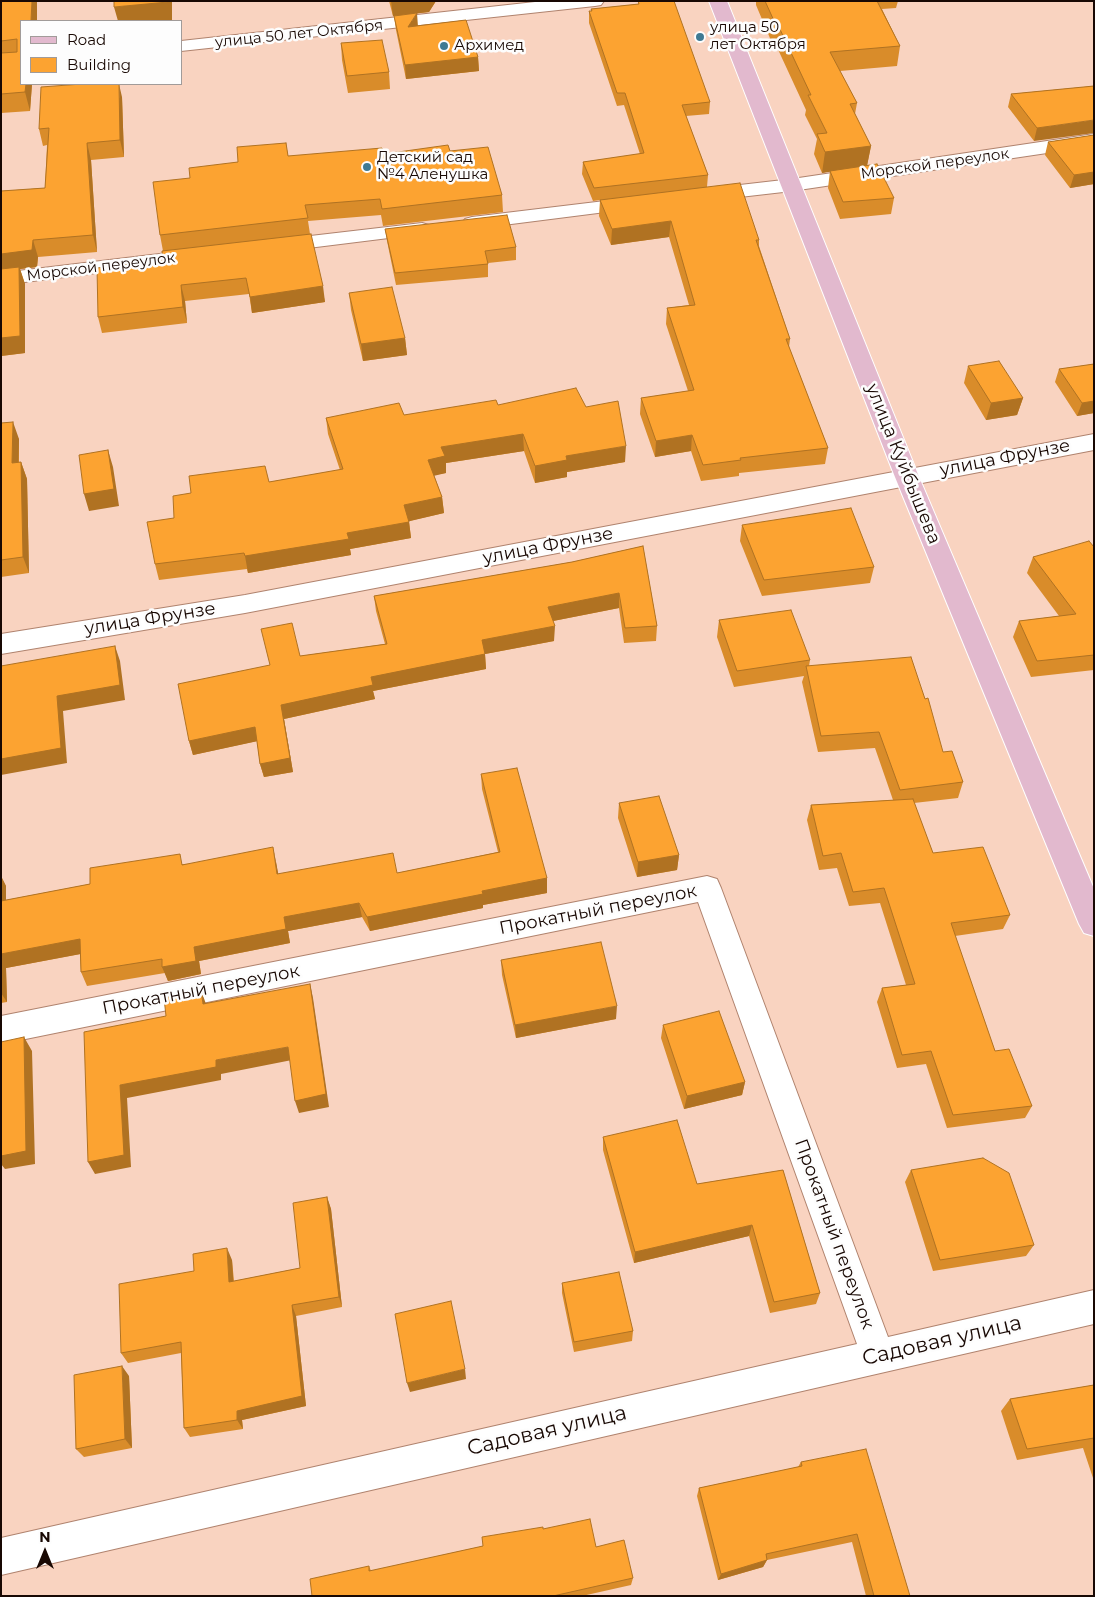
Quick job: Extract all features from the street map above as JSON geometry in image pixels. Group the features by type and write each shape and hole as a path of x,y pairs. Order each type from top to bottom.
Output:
{"main road":[{"name":"улица Куйбышева","path":"718,1 907,476 1094,924"}],"street":[{"name":"улица 50 лет Октября","path":"182,46 595,1"},
{"name":"Морской переулок","path":"683,198 792,185 1094,140"},
{"path":"258,248 653,201"},
{"name":"Морской переулок","path":"1,279 219,253"},
{"name":"улица Фрунзе","path":"1,644 245,604 907,476 1094,442"},
{"name":"Прокатный переулок","path":"1,1030 707,888 878,1355"},
{"name":"Садовая улица","path":"1,1557 1094,1307"}],"building":[{"path":"1,1 32,1 31,20 20,20 20,85 26,85 25,92 1,94 1,53 17,52 17,39 1,41"},
{"path":"114,1 168,1 168,2 114,7"},
{"path":"638,1 674,1 710,102 682,105 708,175 594,188 583,162 644,153 625,93 617,93 589,11 592,11 591,9 639,4"},
{"path":"765,1 877,1 900,46 830,52 857,103 850,104 871,146 825,152 817,134 827,133 808,95 811,95"},
{"path":"417,13 408,27 466,20 478,57 405,65 394,16"},
{"path":"382,40 389,72 347,76 341,43"},
{"path":"119,85 120,140 87,143 93,235 33,240 32,250 1,254 1,191 45,188 49,128 39,129 41,87"},
{"path":"1094,86 1094,120 1037,128 1011,94"},
{"path":"1094,135 1094,172 1074,175 1048,142"},
{"path":"286,143 288,156 382,148 384,154 448,145 450,151 488,147 502,195 382,209 380,199 305,205 308,218 160,235 153,182 190,178 189,168 238,162 237,147"},
{"path":"877,164 894,198 843,202 830,171"},
{"path":"740,183 759,240 756,240 790,339 786,339 828,448 740,458 741,460 703,465 692,435 656,441 641,398 694,390 667,308 695,305 671,221 612,229 600,200"},
{"path":"507,215 516,247 485,251 488,264 395,273 385,229"},
{"path":"311,234 323,286 250,297 246,278 181,285 183,307 98,317 97,268 163,260 162,251"},
{"path":"19,267 20,336 1,338 1,269"},
{"path":"392,287 405,338 361,344 349,293"},
{"path":"999,361 1023,398 991,403 968,366"},
{"path":"1094,364 1094,401 1082,403 1059,369"},
{"path":"576,388 586,407 618,401 626,446 566,456 567,460 535,466 523,434 441,447 445,456 428,460 442,497 404,505 409,522 347,533 349,539 245,556 244,553 155,564 147,522 174,518 173,496 191,493 189,476 265,466 269,482 343,469 326,418 399,403 404,415 496,400 498,405"},
{"path":"13,422 12,463 21,462 23,557 1,560 1,423"},
{"path":"108,450 114,489 84,494 79,455"},
{"path":"851,508 874,567 764,580 742,525"},
{"path":"1089,541 1094,547 1094,655 1037,661 1019,621 1076,614 1033,557"},
{"path":"643,546 657,626 625,628 619,593 548,607 555,626 482,640 485,654 371,677 373,685 281,705 290,758 260,764 255,727 189,741 178,684 270,665 261,629 292,623 300,656 387,644 374,596 572,562"},
{"path":"791,610 810,660 737,671 719,620"},
{"path":"115,646 120,685 57,696 61,748 1,759 1,666"},
{"path":"911,657 925,699 928,698 943,752 952,751 963,782 900,790 879,732 821,736 806,666"},
{"path":"517,768 547,878 482,891 483,894 367,917 359,903 284,917 286,929 194,947 196,961 162,967 162,959 81,972 80,939 1,954 1,901 90,884 90,868 180,854 182,865 273,847 277,874 393,853 397,873 500,852 481,774"},
{"path":"659,796 679,855 638,862 619,803"},
{"path":"913,799 933,853 983,847 1010,915 951,923 995,1051 1009,1049 1032,1106 953,1115 931,1051 902,1055 882,988 915,984 884,888 853,892 841,853 823,856 811,805"},
{"path":"601,942 617,1006 515,1025 501,960"},
{"path":"310,984 326,1094 295,1101 288,1047 216,1060 216,1067 120,1085 124,1155 88,1162 84,1032 166,1016 164,998 201,990 203,1004"},
{"path":"719,1011 745,1082 687,1096 663,1025"},
{"path":"24,1037 26,1151 1,1156 1,1042"},
{"path":"677,1120 697,1184 783,1170 820,1293 774,1302 752,1225 635,1252 603,1137"},
{"path":"983,1158 1009,1173 1034,1245 940,1260 911,1170"},
{"path":"327,1197 339,1297 292,1305 302,1396 237,1411 237,1420 184,1428 181,1342 121,1353 119,1284 194,1271 193,1254 227,1248 229,1282 300,1268 293,1203"},
{"path":"619,1272 633,1331 574,1342 562,1283"},
{"path":"451,1301 465,1369 407,1383 395,1314"},
{"path":"122,1366 125,1439 76,1449 74,1375"},
{"path":"1094,1385 1094,1438 1027,1449 1010,1399"},
{"path":"866,1449 910,1596 874,1596 857,1534 766,1554 767,1560 721,1574 699,1488 802,1466 801,1462"},
{"path":"590,1519 596,1547 624,1540 633,1578 553,1596 312,1596 310,1579 369,1566 369,1571 483,1546 482,1537 543,1527 543,1529"}],"place":[{"name":"улица 50 лет Октября","path":"700,37"},
{"name":"Архимед","path":"444,46"},
{"name":"Детский сад №4 Аленушка","path":"367,167"}]}
